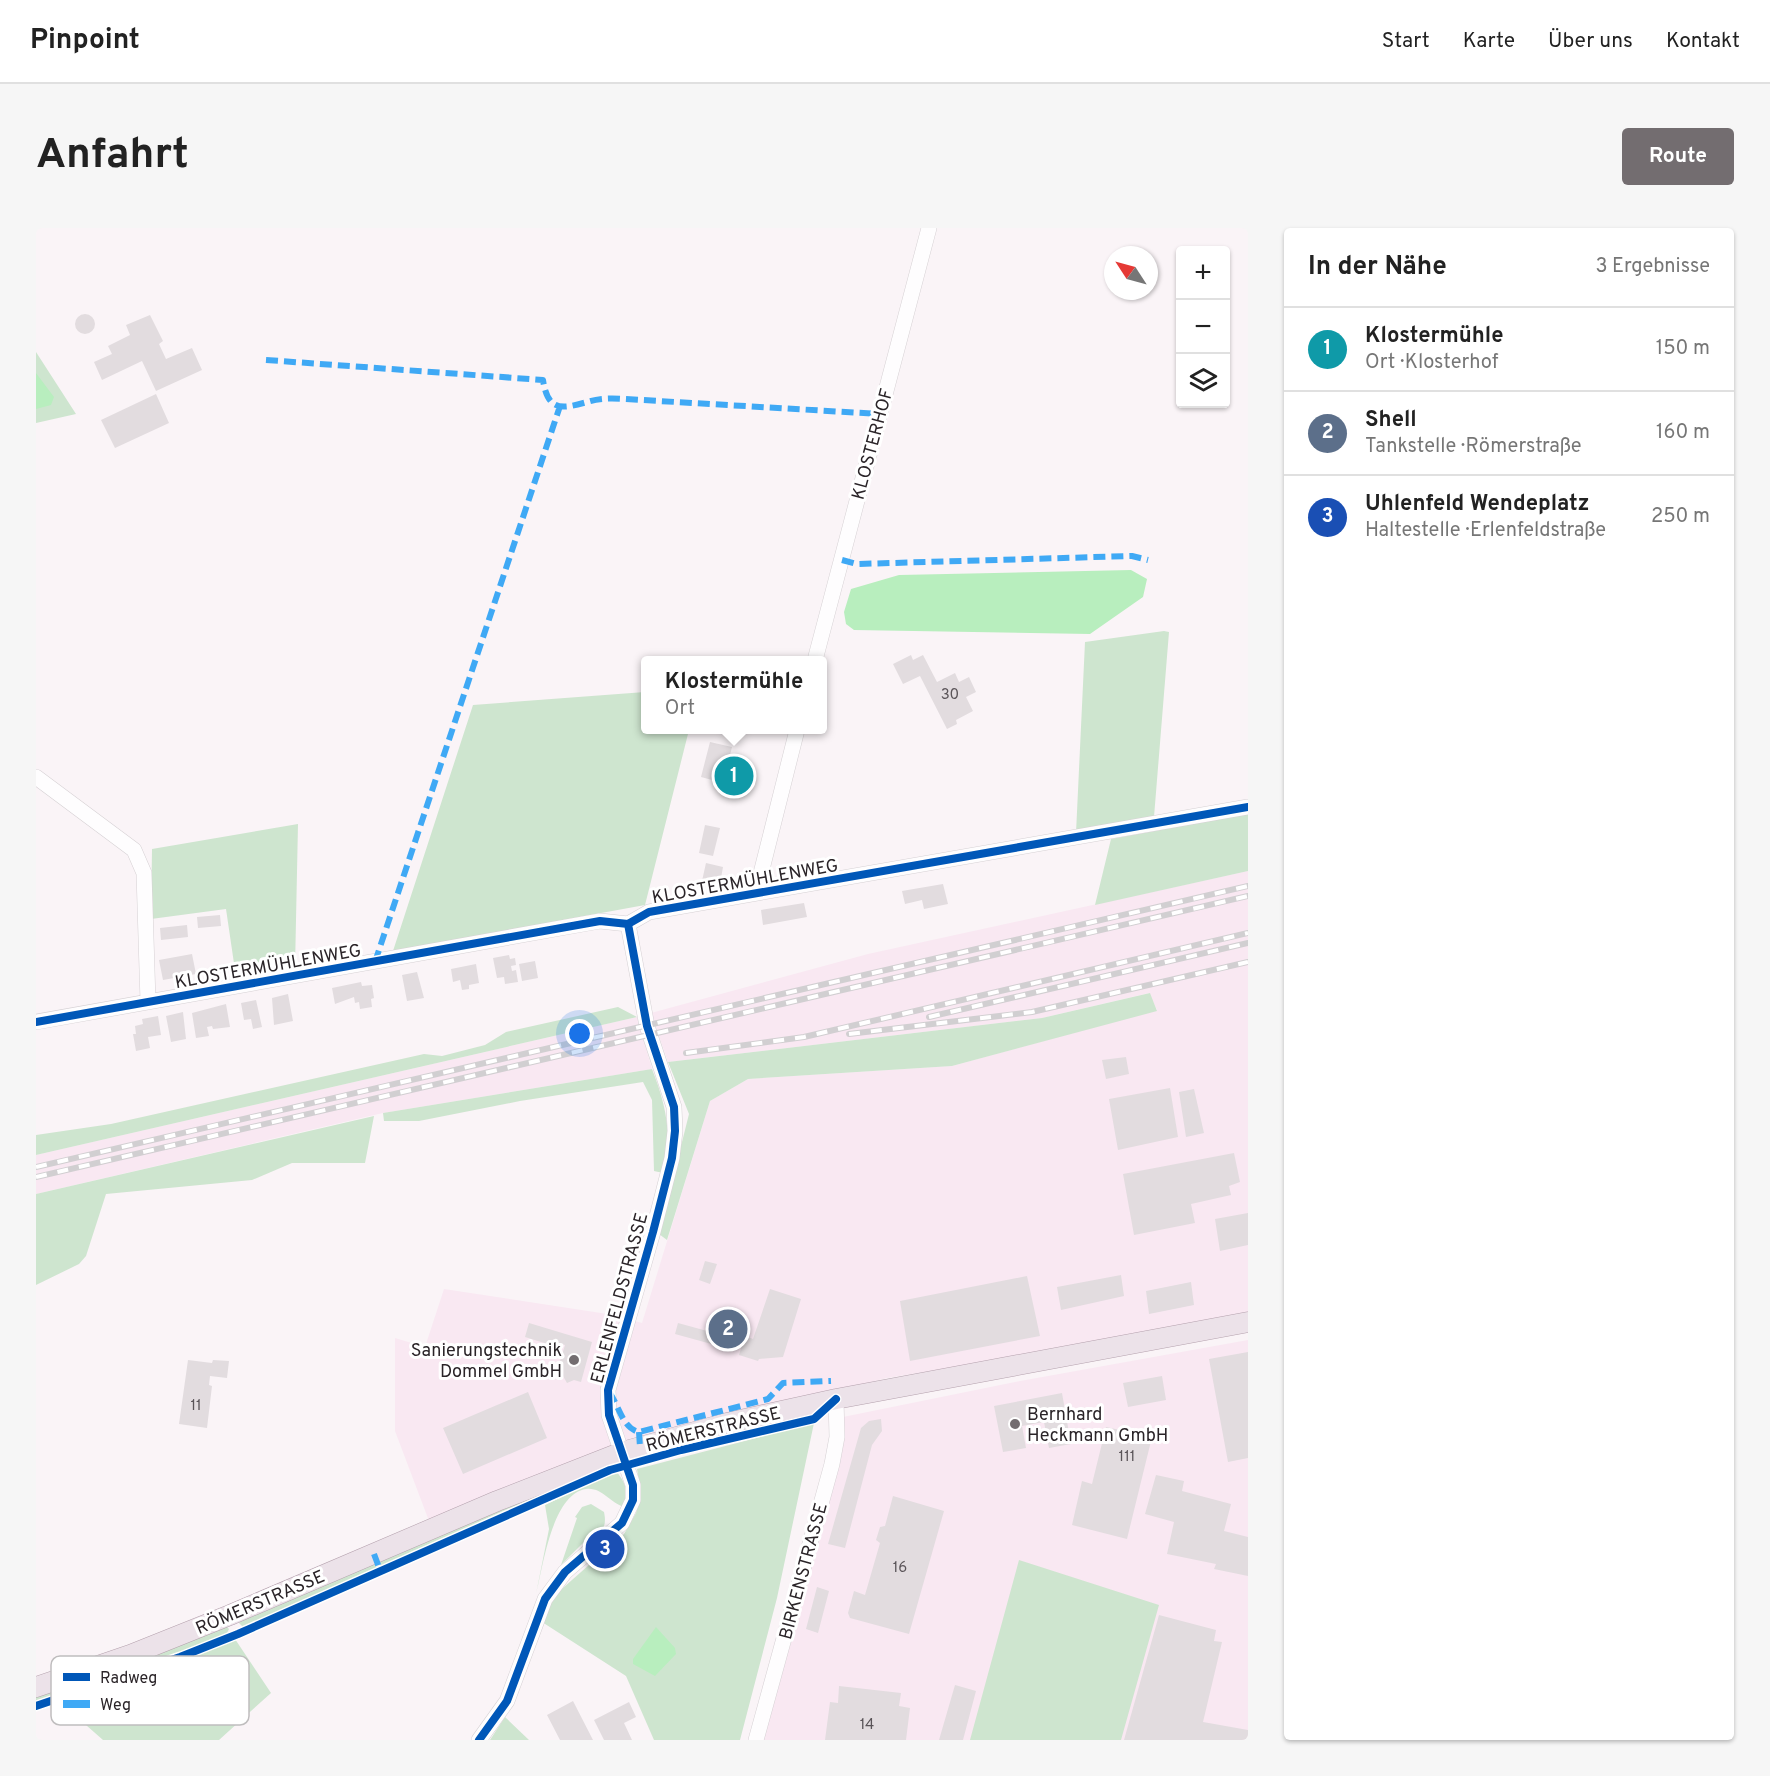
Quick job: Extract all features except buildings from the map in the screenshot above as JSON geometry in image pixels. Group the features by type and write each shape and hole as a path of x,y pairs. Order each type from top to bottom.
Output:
{"main road":[{"name":"RÖMERSTRASSE","path":"120,1656 220,1619 497,1501 622,1452 727,1423 836,1399 1248,1322"},
{"name":"RÖMERSTRASSE","path":"36,1687 51,1681"}],"street":[{"name":"KLOSTERHOF","path":"816,656 929,228"},
{"path":"756,893 796,734"},
{"path":"36,777 118,835 134,850 144,873 148,1002"},
{"name":"KLOSTERMÜHLENWEG","path":"36,1022 600,921 628,924 649,912 1248,807"},
{"name":"ERLENFELDSTRASSE","path":"479,1740 507,1701 545,1599 554,1585 626,1517 633,1500 633,1485 609,1415 608,1390 653,1232 672,1158 675,1131 674,1107 647,1026 628,924"},
{"name":"BIRKENSTRASSE","path":"756,1740 832,1464 837,1437 836,1399"}],"shaded area":[{"path":"36,352 76,414 36,423"},
{"path":"36,373 54,397 51,405 36,409"},
{"path":"1131,570 1147,579 1143,597 1090,634 854,630 846,624 844,612 851,589 899,575"},
{"path":"1169,632 1154,817 1076,833 1085,642"},
{"path":"641,692 641,734 688,734 645,905 393,951 473,705"},
{"path":"1248,814 1248,871 1095,905 1111,839"},
{"path":"298,824 295,968 236,977 226,909 151,919 152,849"},
{"path":"1248,871 1248,1314 887,1378 628,1442 429,1521 395,1431 395,1338 425,1347 444,1289 614,1315 642,1323 710,1101 748,1079 952,1066 1157,1010 1149,993 1042,1018 668,1062 651,1013 868,954"},
{"path":"1150,993 1157,1011 952,1066 748,1079 710,1101 667,1240 659,1234 689,1114 668,1062 1042,1018"},
{"path":"618,1007 637,1017 36,1155 36,1135 111,1124 424,1054 442,1056 485,1045 506,1032"},
{"path":"637,1017 652,1069 383,1113 36,1194 36,1155"},
{"path":"652,1069 661,1095 668,1133 663,1173 654,1171 652,1100 643,1082 520,1101 419,1121 384,1121 383,1113"},
{"path":"374,1116 365,1163 292,1163 252,1180 106,1194 86,1256 79,1264 36,1285 36,1194"},
{"path":"1248,1340 1248,1740 756,1740 838,1418 1015,1382"},
{"path":"807,1414 814,1416 646,1456 661,1448"},
{"path":"814,1423 777,1598 740,1740 654,1740 626,1676 542,1622 555,1595 624,1534 636,1513 641,1494 637,1469"},
{"path":"600,1471 381,1566 379,1560 527,1497"},
{"path":"616,1471 626,1488 624,1507 597,1490 586,1489 574,1494 557,1517 546,1550 536,1594 549,1529 545,1505"},
{"path":"591,1504 604,1512 603,1528 592,1539 589,1537 561,1565 577,1518 575,1517 582,1507"},
{"path":"1019,1560 1159,1605 1121,1740 970,1740"},
{"path":"374,1562 377,1568 243,1627 239,1623 242,1619"},
{"path":"225,1625 229,1629 227,1633 173,1656 141,1656"},
{"path":"656,1627 675,1648 676,1654 655,1676 633,1664 633,1659"},
{"path":"235,1639 246,1656 189,1656"},
{"path":"249,1660 271,1693 249,1713"},
{"path":"51,1689 51,1698 36,1703 36,1695"},
{"path":"505,1717 529,1740 490,1740"},
{"path":"86,1725 236,1725 219,1740 103,1740"}],"railway":[{"path":"36,1167 1248,886"},
{"path":"36,1177 1248,896"},
{"path":"686,1053 804,1037 1248,933"},
{"path":"929,1017 1248,943"},
{"path":"849,1034 1032,1012 1248,962"}],"marked path":[{"path":"266,360 543,380 548,398 563,407 615,398 880,414"},
{"path":"375,962 560,406"},
{"path":"842,560 857,564 1132,556 1148,560"},
{"path":"609,1392 625,1421 633,1430 639,1432 768,1399 783,1383 831,1381"},
{"path":"639,1432 640,1447"},
{"path":"374,1554 380,1570"}],"cycle path":[{"path":"36,1022 600,921 628,924 649,912 1248,807"},
{"path":"479,1740 507,1701 545,1599 565,1572 622,1523 633,1500 633,1485 609,1415 608,1390 653,1232 672,1158 675,1131 674,1107 647,1026 628,924"},
{"path":"183,1656 238,1634 610,1470 681,1450 814,1419 836,1399"},
{"path":"36,1706 51,1701"}],"place":[{"name":"Klostermühle","path":"734,776"},
{"name":"Shell","path":"728,1329"},
{"name":"Sanierungstechnik Dommel GmbH","path":"574,1360"},
{"name":"Bernhard Heckmann GmbH","path":"1015,1424"},
{"name":"Uhlenfeld Wendeplatz","path":"605,1549"}]}
